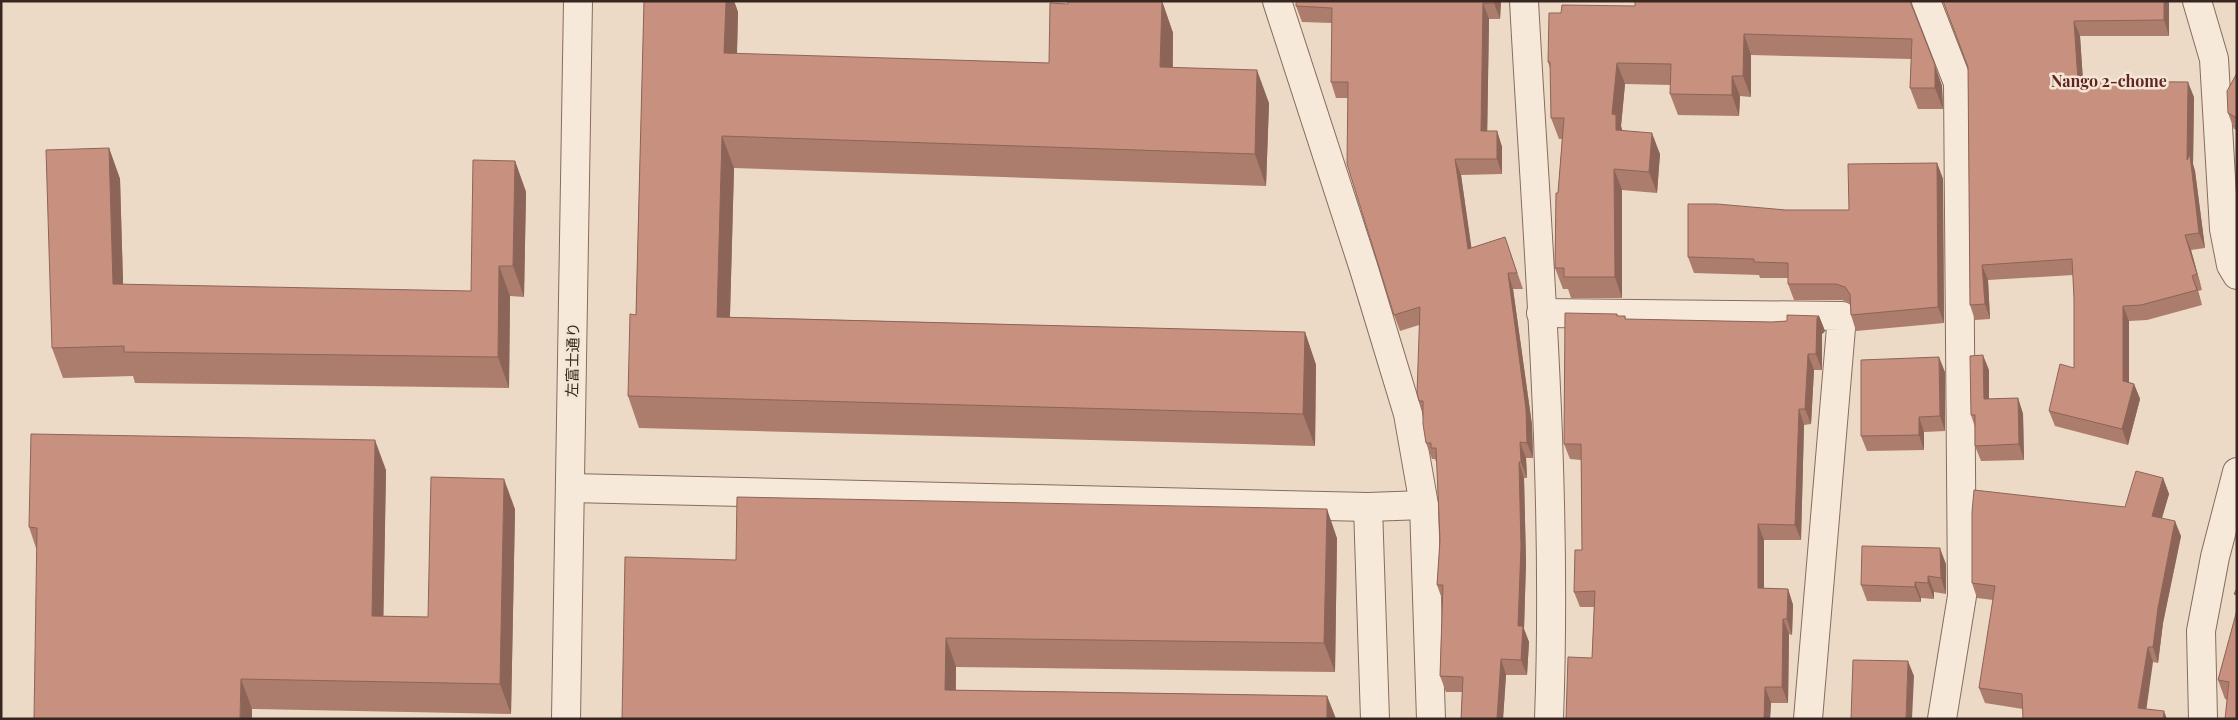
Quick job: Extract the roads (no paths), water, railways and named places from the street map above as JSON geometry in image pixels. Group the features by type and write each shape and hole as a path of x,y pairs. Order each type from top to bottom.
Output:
{"street":[{"name":"左富士通り","path":"566,719 578,1"},
{"path":"1277,1 1364,269 1408,414 1424,505 1431,719"},
{"path":"1524,1 1551,523 1552,642 1549,719"},
{"path":"1926,1 1958,82 1962,596 1942,719"},
{"path":"2197,1 2214,59 2224,229 2231,265 2237,275"},
{"path":"1541,313 1842,316 1808,719"},
{"path":"2203,719 2201,631 2215,557 2237,472"},
{"path":"570,488 1368,507 1424,505"},
{"path":"1368,507 1375,719"}],"district":[{"name":"Nango 2-chome","path":"2109,80"}]}
